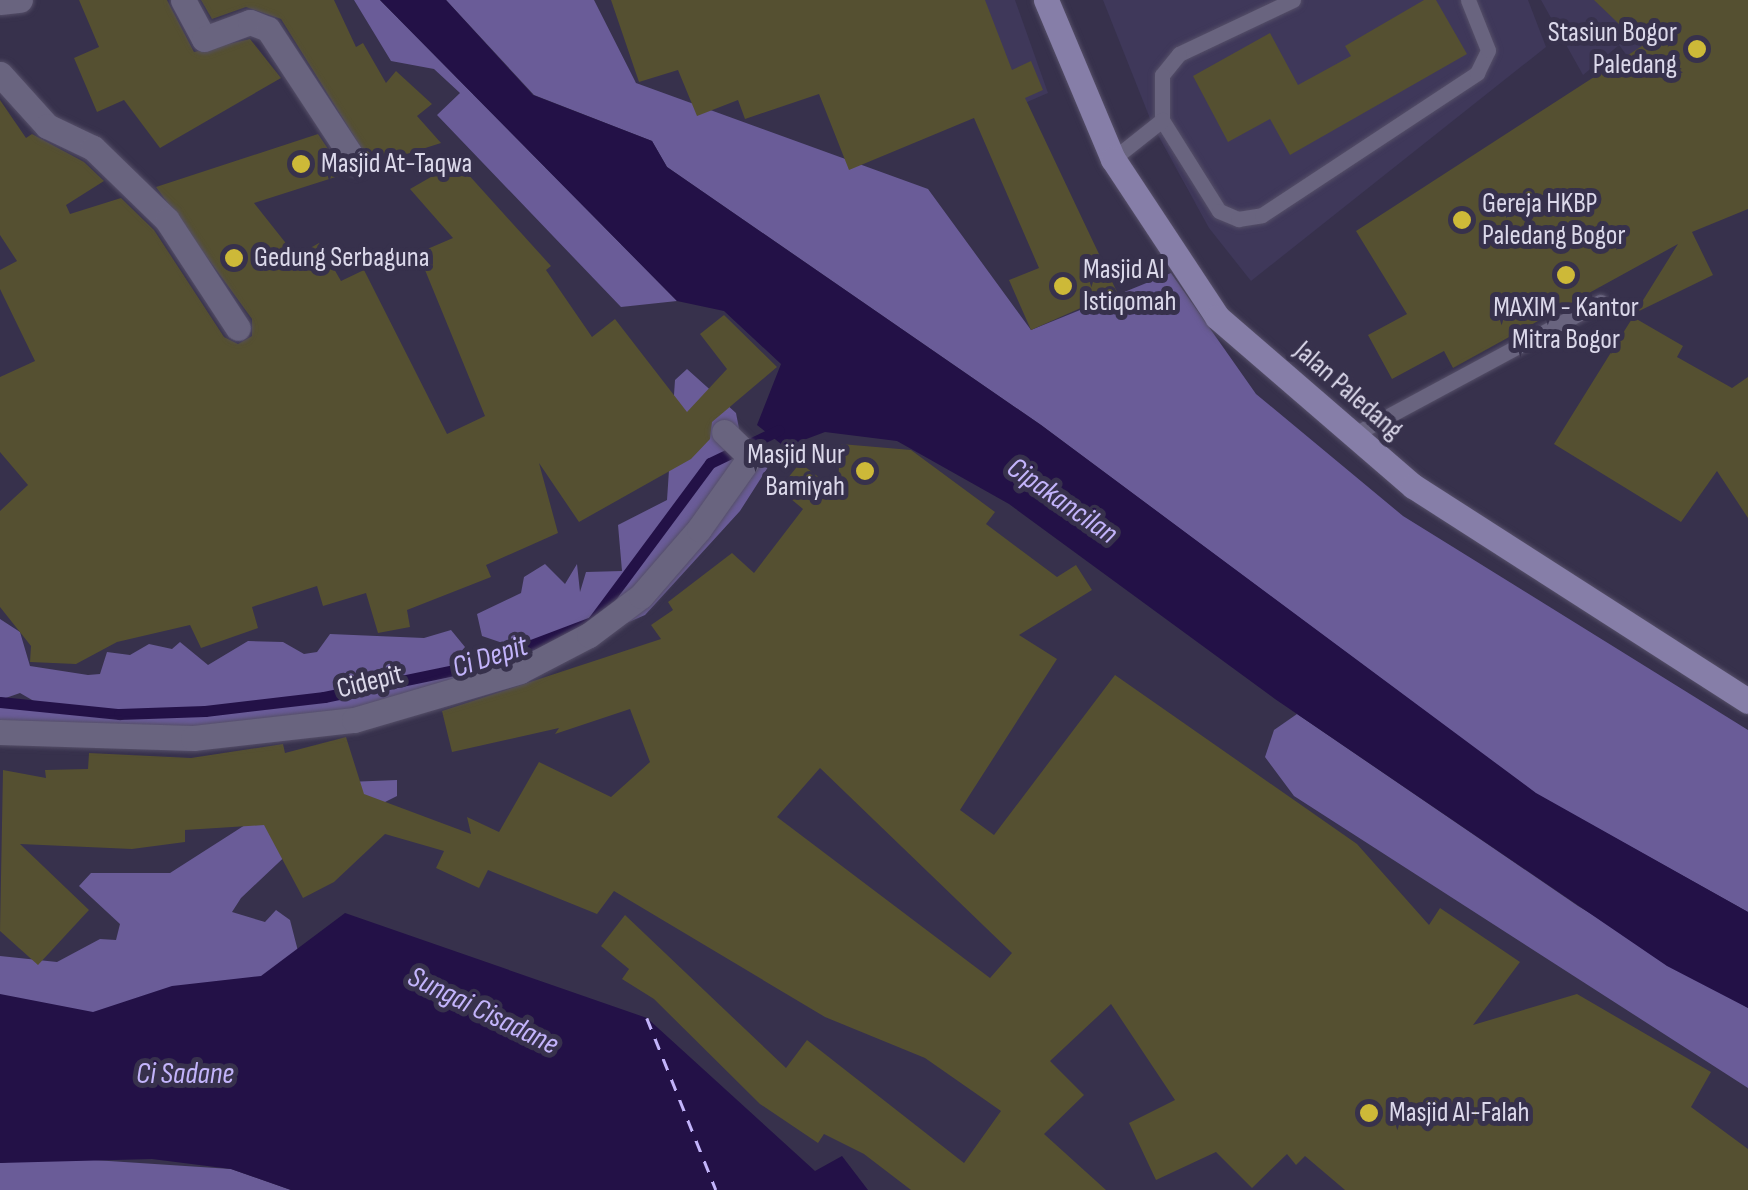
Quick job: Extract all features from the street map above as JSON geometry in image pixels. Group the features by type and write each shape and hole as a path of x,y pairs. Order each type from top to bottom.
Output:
{"street":[{"path":"0,2 20,0"},
{"path":"184,0 204,39 250,22 268,29 356,164"},
{"name":"Jalan Paledang","path":"1046,0 1113,160 1217,317 1412,486 1748,701"},
{"path":"0,74 46,126 93,148 167,220 238,328"},
{"name":"Cidepit","path":"0,732 193,738 373,714 520,671 589,636 641,596 699,529 750,457 733,440"}],"lane":[{"path":"1293,0 1179,54 1162,75 1162,120 1219,211 1238,219 1262,215 1477,73 1488,50 1468,0"},
{"path":"1113,160 1162,120"},
{"path":"1351,436 1600,302"}],"shaded area":[{"path":"354,0 380,0 677,301 621,307 437,115 460,93 434,69 391,61"},
{"path":"446,0 594,0 636,83 928,189 1031,330 1171,273 1256,394 1403,516 1748,730 1748,912 1536,794 1041,425 667,167 652,141 534,95"},
{"path":"858,0 1015,0 1048,93 985,120"},
{"path":"1103,0 1528,0 1546,47 1251,281 1209,228 1153,126"},
{"path":"1541,0 1748,0 1688,137 1619,45 1583,75"},
{"path":"687,369 736,413 742,444 779,450 740,511 645,615 514,672 332,718 127,741 0,730 0,702 100,711 39,704 20,693 0,700 0,619 20,632 30,666 88,675 100,674 107,652 130,655 149,644 172,649 180,642 208,665 248,641 283,642 304,654 317,652 330,634 424,638 451,630 465,647 446,671 520,649 482,636 477,614 521,593 524,577 545,564 565,584 577,564 580,592 586,572 622,571 618,525 667,500 675,380"},
{"path":"1297,714 1578,906 1748,1008 1748,1088 1294,796 1265,757 1274,730"},
{"path":"397,780 397,796 295,847 241,898 232,912 265,922 276,910 290,920 299,955 216,1024 0,1019 0,956 57,962 100,939 116,940 120,924 79,886 91,873 170,873 256,818 348,782"},
{"path":"48,1157 231,1169 291,1190 0,1190 0,1163"}],"water":[{"name":"Cipakancilan","path":"380,0 446,0 533,95 652,141 667,167 1041,425 1536,793 1748,912 1748,1008 1667,966 1275,699 1009,504 897,441 825,432 785,447 757,425 781,364 724,311 677,301"},
{"name":"Ci Sadane","path":"345,913 647,1018 815,1171 842,1156 868,1190 291,1190 231,1169 152,1159 0,1163 0,994 93,1012 172,986 261,976"}],"building":[{"path":"79,0 167,0 194,52 250,39 281,78 160,148 124,100 97,112 74,58 99,47"},
{"path":"201,0 334,0 356,47 363,43 386,83 396,71 432,104 417,116 441,143 372,165 281,19 246,7 212,19"},
{"path":"611,0 985,0 1012,70 1031,61 1043,90 1025,98 1117,292 1031,330 1009,280 1039,268 974,118 849,170 819,94 745,119 738,100 697,116 678,70 639,82"},
{"path":"1424,0 1436,0 1467,54 1290,155 1270,119 1228,142 1193,76 1270,33 1298,85 1351,56 1345,46"},
{"path":"1594,0 1748,0 1748,209 1692,232 1713,275 1635,313 1678,244 1453,368 1444,351 1392,379 1368,335 1407,314 1356,231 1642,46"},
{"path":"0,100 26,138 32,134 84,162 104,181 66,205 70,214 121,198 154,230 224,337 238,344 252,336 252,319 156,187 318,134 345,174 254,203 296,256 319,243 341,281 364,270 447,434 485,416 418,253 453,238 410,189 457,162 551,266 546,270 592,337 615,319 687,412 727,369 700,334 724,315 777,367 712,422 710,439 691,459 579,522 539,463 558,533 486,565 491,577 407,610 410,627 378,633 366,593 323,606 317,586 252,607 258,628 201,648 190,625 117,642 76,664 30,662 31,646 0,607 0,511 28,485 0,452 0,377 35,361 0,289 0,270 17,261 0,235"},
{"path":"1633,317 1683,346 1677,357 1732,388 1748,377 1748,518 1717,471 1681,522 1554,444"},
{"path":"841,444 911,450 995,512 986,524 1057,577 1076,565 1092,590 1019,635 1057,659 960,810 994,835 1115,675 1357,844 1429,925 1440,908 1520,962 1473,1025 1577,994 1711,1072 1691,1107 1748,1149 1748,1190 1345,1190 1305,1156 1296,1165 1287,1154 1252,1188 1216,1152 1156,1180 1129,1123 1175,1100 1111,1004 1050,1061 1084,1095 1044,1134 1106,1190 911,1190 864,1154 824,1134 818,1143 760,1104 654,999 622,979 629,969 601,946 625,915 786,1068 807,1040 964,1163 1001,1111 925,1058 825,1017 614,891 597,914 488,870 479,888 436,868 444,851 385,834 334,882 303,898 264,825 185,830 185,842 132,849 20,844 89,910 38,965 0,931 3,770 46,778 45,770 88,769 89,753 191,758 283,744 285,753 346,737 364,794 471,834 467,817 499,832 539,762 611,797 650,762 630,709 555,734 559,728 452,752 442,711 661,639 651,625 673,610 668,602 732,553 754,573 803,509 779,489 800,463 837,491","holes":["820,768 1012,953 990,978 777,817"]}],"waterway":[{"name":"Ci Depit","path":"0,702 119,714 205,711 324,697 478,665 592,622 710,463 779,430"}],"ferry route":[{"path":"647,1018 716,1190"}],"place":[{"name":"Stasiun Bogor Paledang","path":"1697,49"},
{"name":"Masjid At-Taqwa","path":"301,164"},
{"name":"Gereja HKBP Paledang Bogor","path":"1462,220"},
{"name":"Gedung Serbaguna","path":"234,258"},
{"name":"MAXIM - Kantor Mitra Bogor","path":"1566,275"},
{"name":"Masjid Al Istiqomah","path":"1063,286"},
{"name":"Masjid Nur Bamiyah","path":"865,471"},
{"name":"Masjid Al-Falah","path":"1369,1113"}],"water label":[{"name":"Sungai Cisadane","path":"483,1011"}]}
